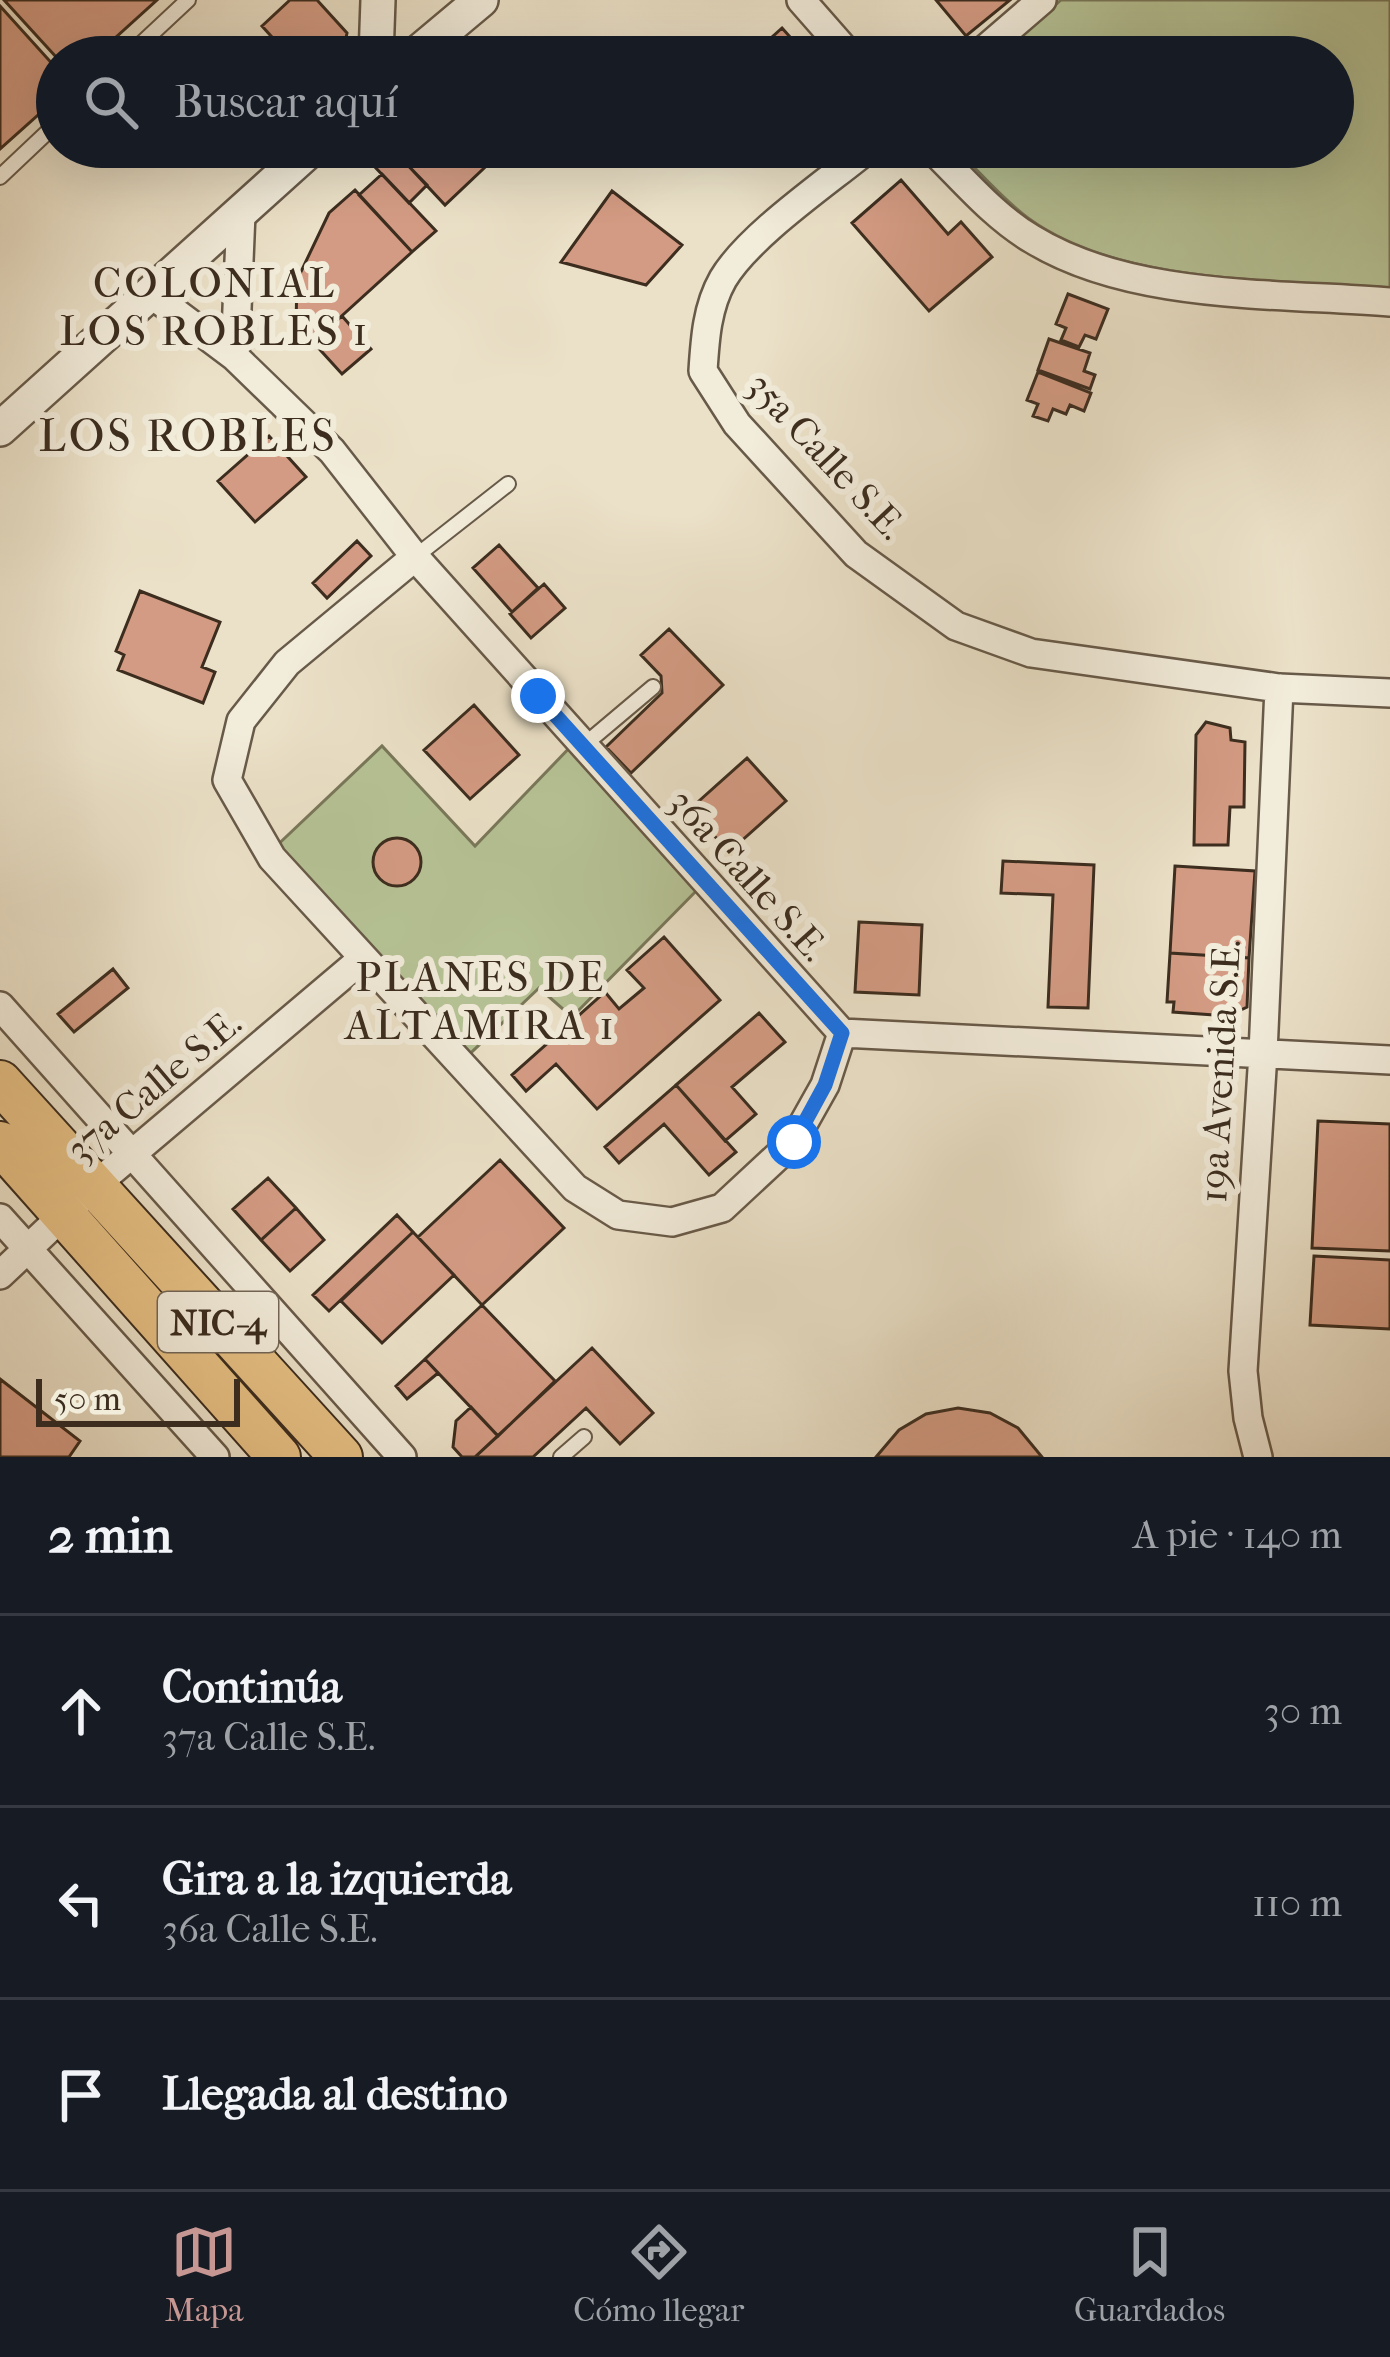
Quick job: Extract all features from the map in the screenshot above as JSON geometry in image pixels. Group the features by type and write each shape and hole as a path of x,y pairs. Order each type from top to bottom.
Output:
{"highway":[{"name":"NIC-4","path":"0,1082 80,1200 279,1457"},
{"name":"NIC-4","path":"0,1144 80,1200 341,1457"}],"street":[{"path":"377,36 378,0"},
{"path":"801,0 833,36"},
{"path":"1000,36 1042,0"},
{"path":"433,36 462,6"},
{"path":"0,429 290,168"},
{"name":"35a Calle S.E.","path":"845,168 743,253 723,279 710,310 703,370 737,424 856,554 956,626 1031,653 1279,688 1390,693"},
{"path":"951,168 1032,240 1115,273 1192,286 1390,302"},
{"path":"235,357 242,213"},
{"name":"36a Calle S.E.","path":"151,294 235,357 332,451 416,557 842,1033"},
{"path":"416,557 286,663 241,721 227,780 272,858 361,960 575,1188 618,1215 672,1222 722,1208 794,1142 825,1085 842,1033 1390,1060"},
{"name":"19a Avenida S.E.","path":"1258,1457 1248,1418 1244,1371 1279,688"},
{"name":"37a Calle S.E.","path":"0,1275 131,1154 361,960"},
{"path":"0,1006 402,1457"},
{"path":"0,1219 214,1457"}],"lane":[{"path":"150,36 188,0"},
{"path":"0,177 36,143"},
{"path":"416,557 508,484"},
{"path":"583,746 653,687"},
{"path":"561,1457 584,1437"}],"green space":[{"path":"1061,0 1390,0 1390,288 1202,275 1108,256 1028,218 975,168 1354,168 1354,36 1021,36"},
{"path":"577,740 704,883 572,1017 539,988 458,1065 269,853 382,746 475,846"}],"building":[{"path":"4,0 157,0 117,36 37,36"},
{"path":"290,0 317,0 347,33 271,36 262,26"},
{"path":"936,0 1010,0 966,36"},
{"path":"0,6 36,46 36,117 0,149"},
{"path":"376,168 410,168 427,185 409,203"},
{"path":"410,168 484,168 445,205"},
{"path":"382,174 436,231 412,252 359,195"},
{"path":"901,180 948,234 961,222 992,257 929,311 852,223"},
{"path":"355,190 412,252 313,342 296,324 297,280 329,213"},
{"path":"612,191 682,245 646,285 561,262"},
{"path":"1068,294 1108,309 1096,339 1085,335 1079,347 1061,340 1066,328 1056,324"},
{"path":"342,316 371,349 342,374 313,342"},
{"path":"1049,339 1090,353 1084,371 1095,375 1090,389 1038,370"},
{"path":"1038,372 1091,393 1084,411 1070,405 1066,414 1053,409 1048,421 1033,416 1038,404 1027,400"},
{"path":"269,436 306,477 255,522 218,481"},
{"path":"357,541 371,556 327,598 313,583"},
{"path":"499,545 538,588 512,612 473,568"},
{"path":"544,584 565,608 531,638 510,614"},
{"path":"140,591 220,622 202,667 215,672 203,703 118,670 124,655 116,651"},
{"path":"669,629 723,685 631,773 606,747 662,693 661,676 641,655"},
{"path":"474,705 519,755 470,799 424,750"},
{"path":"1206,722 1230,728 1231,740 1245,742 1244,807 1230,807 1228,845 1194,845 1196,735"},
{"path":"747,758 786,801 729,852 690,809"},
{"path":"397,838 414,845 421,862 414,879 397,886 380,879 373,862 380,845"},
{"path":"1003,861 1094,865 1088,1008 1048,1007 1053,895 1001,893"},
{"path":"1175,866 1255,871 1249,958 1170,953"},
{"path":"859,922 922,925 919,995 855,992"},
{"path":"664,937 720,1000 597,1109 556,1064 526,1091 512,1075 605,992 619,1009 644,988 627,970"},
{"path":"1170,953 1249,958 1247,1007 1228,1016 1173,1012 1174,1002 1167,1002"},
{"path":"113,969 128,988 74,1032 58,1014"},
{"path":"759,1013 785,1042 732,1087 756,1114 725,1141 676,1085"},
{"path":"676,1085 736,1152 709,1175 664,1124 619,1163 605,1147"},
{"path":"1318,1121 1390,1124 1390,1251 1312,1248"},
{"path":"500,1160 564,1228 482,1305 418,1237"},
{"path":"268,1178 296,1208 261,1240 233,1209"},
{"path":"296,1208 324,1240 290,1271 261,1240"},
{"path":"397,1215 413,1232 329,1311 313,1295"},
{"path":"413,1232 454,1275 382,1343 341,1301"},
{"path":"1314,1256 1390,1260 1390,1329 1310,1325"},
{"path":"482,1305 555,1381 498,1436 425,1359"},
{"path":"592,1348 653,1413 620,1444 586,1408 533,1457 475,1457"},
{"path":"425,1359 438,1373 407,1399 396,1386"},
{"path":"0,1379 80,1441 69,1457 0,1457"},
{"path":"471,1407 498,1436 475,1457 462,1457 453,1447 456,1421"},
{"path":"958,1408 990,1413 1018,1428 1042,1457 876,1457 899,1430 926,1414"}],"district":[{"name":"COLONIAL LOS ROBLES 1","path":"215,306"},
{"name":"LOS ROBLES","path":"188,435"},
{"name":"PLANES DE ALTAMIRA 1","path":"481,1000"}],"route":[{"path":"538,696 842,1033 825,1085 794,1142"}]}
